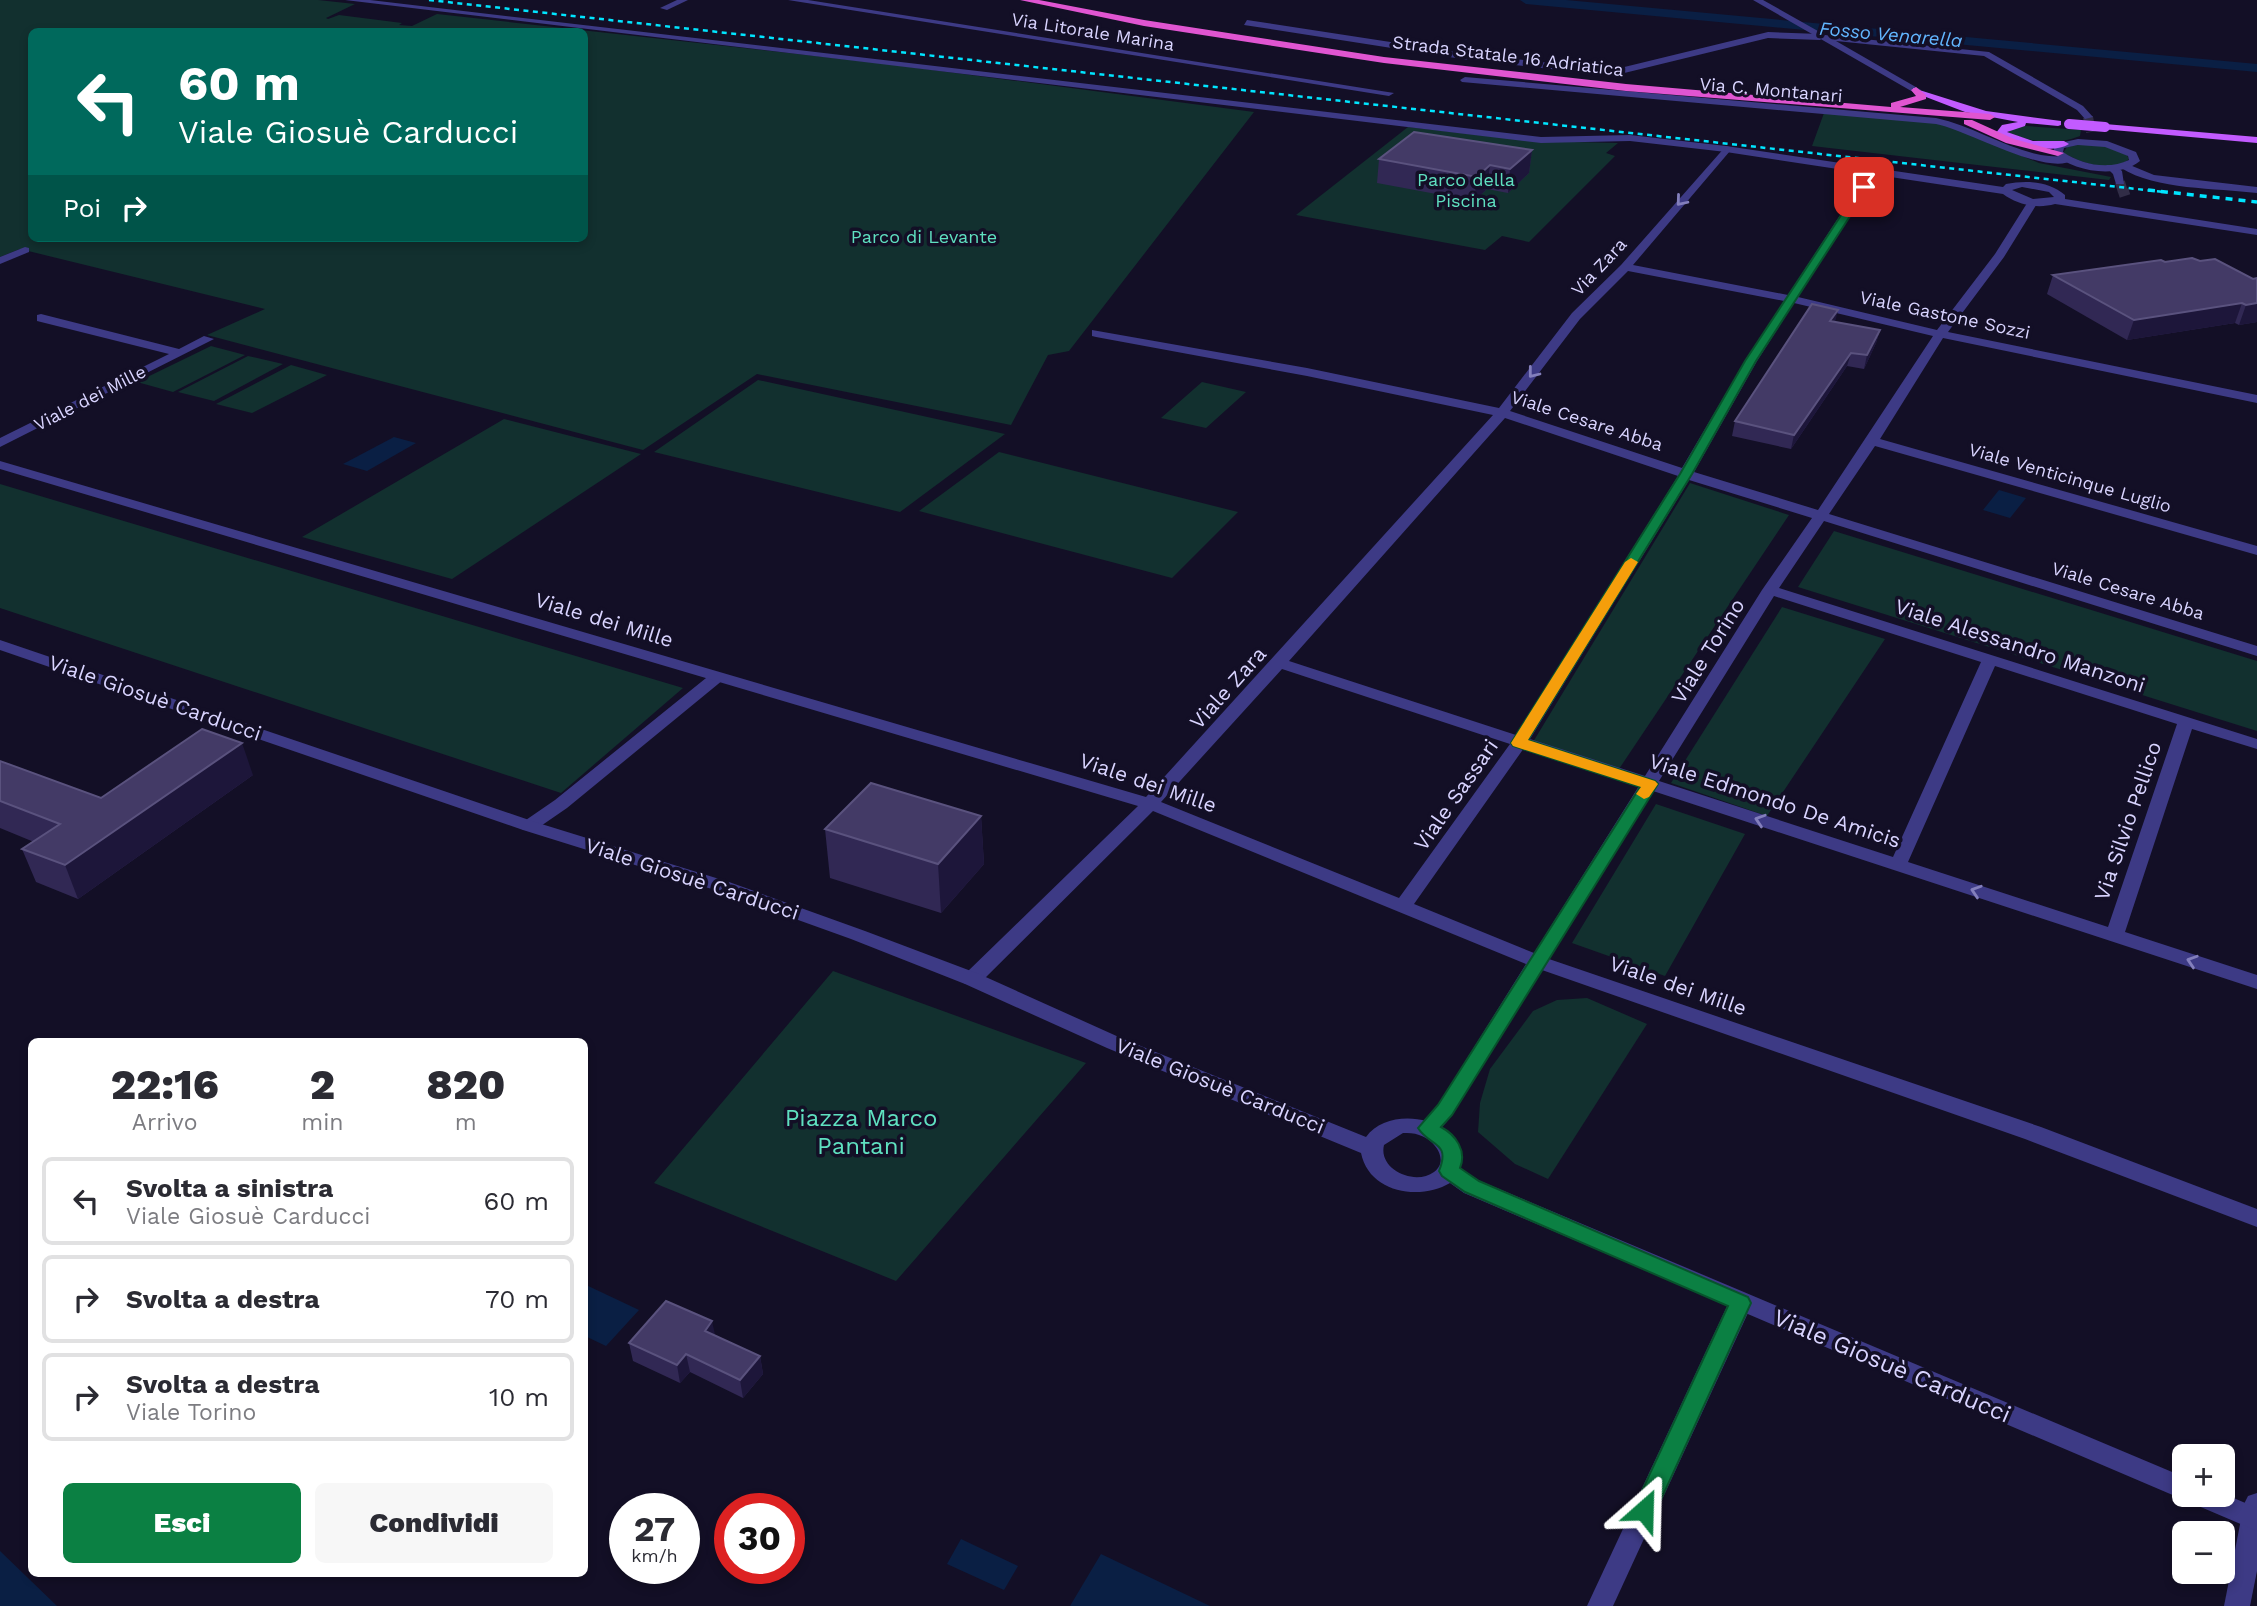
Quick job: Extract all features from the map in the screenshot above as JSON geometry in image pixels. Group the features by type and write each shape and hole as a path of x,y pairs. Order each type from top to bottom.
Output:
{"highway":[{"name":"Strada Statale 16 Adriatica","path":"1026,0 1160,25 1353,55 1615,88 1990,117"},
{"name":"Strada Statale 16 Adriatica","path":"1052,0 1200,27 1461,64 1990,117"},
{"path":"1864,105 1898,105 1916,101 1922,97 1916,90"},
{"path":"1849,107 1968,122 2010,141 2063,152"}],"main road":[{"path":"1916,90 1949,106 1990,117"},
{"name":"Strada Statale 16 Adriatica","path":"1990,117 2257,140"},
{"path":"2063,123 2014,125 2005,127 2001,133 2063,152"}],"street":[{"path":"349,0 587,28"},
{"path":"664,9 684,0"},
{"name":"Via Litorale Marina","path":"792,0 1389,93"},
{"path":"1757,0 1916,90"},
{"path":"1248,23 1462,57 1612,73 1768,35 1819,36 1986,54 2080,108 2088,117"},
{"path":"588,28 1541,140 1630,138 1726,149 2006,191 2018,199 2033,202 2059,199 2211,225"},
{"name":"Via C. Montanari","path":"1465,80 1936,121 1972,129 2028,155 2047,160 2063,152"},
{"path":"2091,132 2096,143"},
{"path":"2096,143 2118,147 2132,154 2135,161 2125,166 2111,167 2063,152 2096,143"},
{"name":"Via Zara","path":"1502,413 1576,316 1625,267 1726,149"},
{"path":"2125,166 2138,174 2154,178 2257,190"},
{"path":"2111,167 2118,173 2120,182"},
{"name":"Viale Sassari","path":"1402,907 1519,743 1686,474 1751,361 1874,172"},
{"path":"2006,191 2010,186 2030,184 2052,189 2059,199 2257,232"},
{"path":"2124,208 2125,195"},
{"name":"Viale Torino","path":"1428,1128 1445,1110 1770,590 1872,442 1940,334 2000,255 2033,202"},
{"path":"0,261 25,250"},
{"name":"Viale Gastone Sozzi","path":"1625,267 1792,299 1940,334 2257,398"},
{"name":"Viale dei Mille","path":"41,318 180,353"},
{"name":"Viale Cesare Abba","path":"1096,333 1307,372 1502,413 1686,474 2257,651"},
{"name":"Viale dei Mille","path":"0,443 208,339"},
{"name":"Viale Zara","path":"972,979 1150,804 1502,413"},
{"name":"Viale Venticinque Luglio","path":"1872,442 2257,551"},
{"name":"Viale dei Mille","path":"0,465 1150,804 1539,962 2033,1133 2257,1218"},
{"name":"Viale Alessandro Manzoni","path":"1770,590 2257,744"},
{"name":"Viale Giosuè Carducci","path":"0,645 529,826 722,886 972,979 1114,1043 1371,1148"},
{"path":"1898,865 1991,658"},
{"name":"Viale Edmondo De Amicis","path":"1279,663 2257,982"},
{"path":"529,826 561,804 717,677"},
{"name":"Via Silvio Pellico","path":"2114,936 2186,721"},
{"path":"1416,1125 1428,1128 1442,1136 1451,1147 1454,1159 1449,1171 1428,1183 1401,1182 1378,1168 1371,1148 1382,1132 1392,1127 1416,1125"},
{"name":"Viale Giosuè Carducci","path":"1449,1171 1472,1187 2172,1484"},
{"path":"1600,1606 1741,1303"},
{"path":"2235,1507 2256,1514 2237,1606"}],"green space":[{"name":"Parco di Levante","path":"0,0 318,0 355,4 326,18 328,19 339,15 412,26 437,14 563,28 28,28 28,242 588,242 588,31 887,64 1254,112 1069,351 1048,355 1011,425 757,374 643,450 207,335 265,309 20,249 0,257"},
{"path":"1824,113 1942,123 2039,163 2111,177 2109,180 1812,146"},
{"name":"Parco della Piscina","path":"1408,127 1532,141 1618,143 1606,153 1615,156 1529,242 1502,236 1485,250 1296,215"},
{"path":"2014,127 2081,130 2080,136 2052,142 2035,141 2008,133"},
{"path":"2083,144 2104,146 2127,155 2129,159 2122,164 2105,167 2063,153 2067,147"},
{"path":"211,346 245,355 173,392 137,382"},
{"path":"248,356 283,364 214,401 178,392"},
{"path":"291,365 327,375 252,413 216,404"},
{"path":"758,380 1005,434 900,512 654,452"},
{"path":"1202,382 1246,392 1206,428 1161,418"},
{"path":"504,419 641,454 452,579 302,537"},
{"path":"999,452 1238,512 1172,578 919,511"},
{"path":"1690,483 1789,515 1619,769 1533,742"},
{"path":"0,484 683,688 561,793 0,608"},
{"path":"1834,531 2257,661 2257,731 1798,587"},
{"path":"1782,607 1885,639 1767,816 1671,783"},
{"path":"1656,804 1745,834 1665,976 1572,943"},
{"name":"Piazza Marco Pantani","path":"833,971 1086,1063 896,1281 654,1183"},
{"path":"1587,998 1647,1024 1548,1179 1515,1164 1478,1132 1480,1103 1490,1069 1533,1011 1557,1000"}],"water":[{"path":"394,437 416,443 367,471 343,464"},
{"path":"1999,490 2026,498 2010,518 1983,510"},
{"path":"588,1286 639,1310 606,1346 588,1337"},
{"path":"961,1539 1018,1566 1004,1590 947,1564"},
{"path":"0,1551 57,1606 0,1606"},
{"path":"1101,1554 1210,1606 1070,1606"}],"building":[{"path":"1414,132 1532,150 1510,169 1490,165 1477,177 1379,159"},
{"path":"2192,258 2200,261 2215,259 2253,279 2257,278 2257,303 2134,320 2053,275 2161,260 2165,262"},
{"path":"1812,304 1838,310 1830,321 1880,330 1867,355 1851,353 1794,435 1735,421"},
{"path":"202,729 242,743 65,865 22,849 60,824 0,801 0,761 101,798"},
{"path":"871,783 981,816 938,864 825,829"},
{"path":"666,1301 712,1321 705,1331 760,1356 740,1380 686,1354 677,1365 629,1343"}],"waterway":[{"name":"Fosso Venarella","path":"1526,0 2257,68"}],"tunnel":[{"path":"2088,117 2091,132"},
{"path":"2120,182 2123,192"},
{"path":"2123,190 2125,196"}],"railway":[{"path":"429,0 2164,192"},
{"path":"2148,190 2257,202"}],"slow traffic":[{"path":"1631,562 1519,743 1650,784 1644,794"}],"route":[{"path":"1644,1510 1741,1303 1472,1187 1449,1171 1454,1159 1451,1147 1442,1136 1428,1128 1445,1110 1650,784 1519,743 1686,474 1751,361 1864,187"}]}
